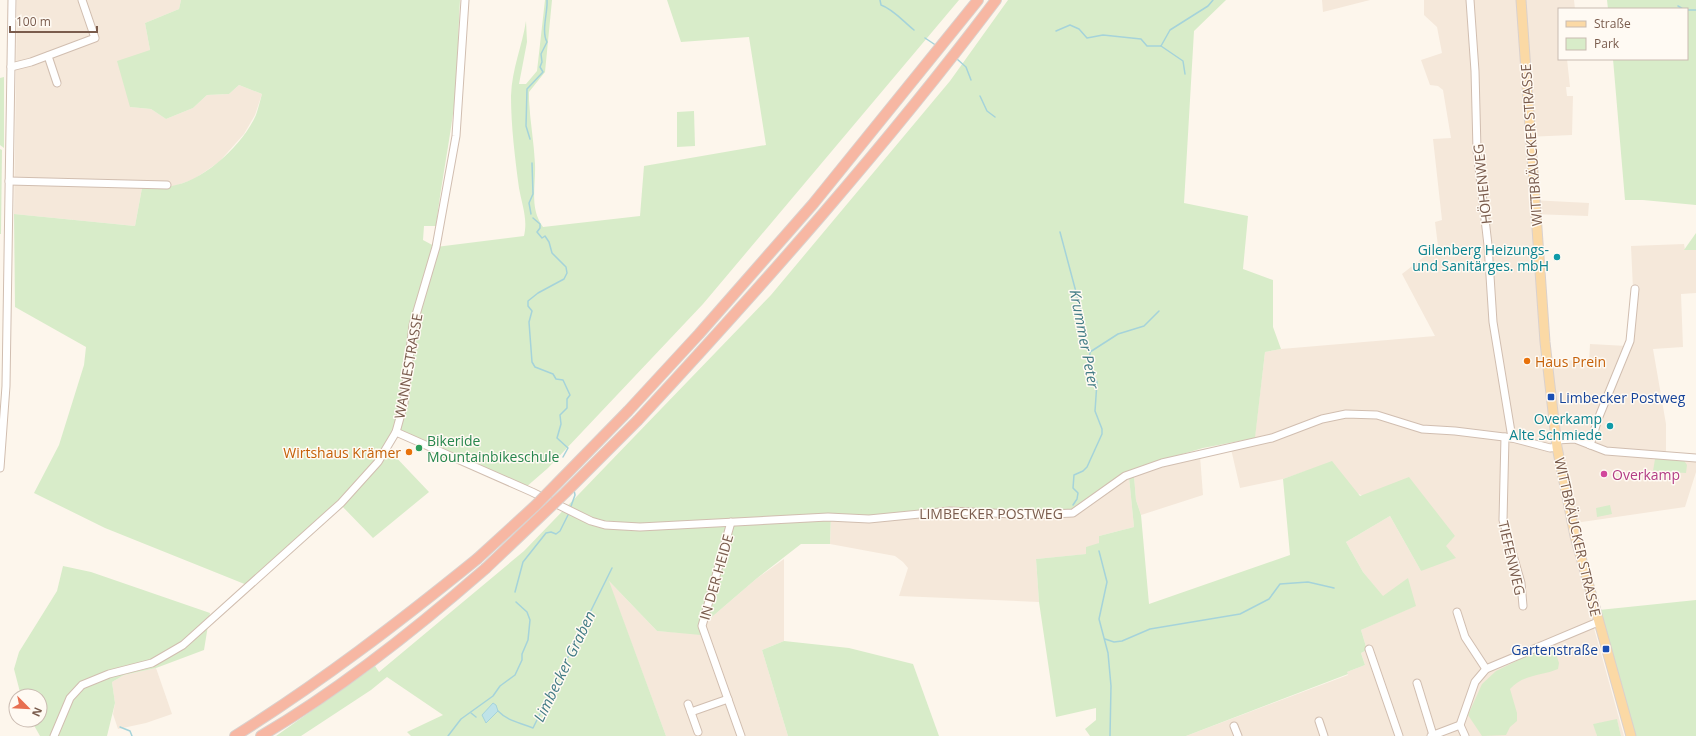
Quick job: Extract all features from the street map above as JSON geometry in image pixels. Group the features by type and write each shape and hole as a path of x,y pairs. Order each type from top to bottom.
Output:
{"highway":[{"path":"235,736 286,704 343,664 477,559 536,505 628,411 773,251 900,98 978,0"},
{"path":"261,736 297,714 368,663 450,600 565,493 638,420 781,262 911,107 996,0"}],"main road":[{"name":"WITTBRÄUCKER STRASSE","path":"1521,0 1545,342 1557,444 1569,509 1598,622 1631,736"}],"street":[{"path":"0,468 5,410 4,295 9,181 12,0"},
{"path":"11,67 48,56 95,38 82,0"},
{"name":"WANNESTRASSE","path":"54,736 65,708 77,688 93,680 159,660 183,645 341,503 378,462 396,432 404,403 413,325 436,247 456,136 465,0"},
{"name":"HÖHENWEG","path":"1470,0 1475,71 1477,150 1488,244 1493,322 1509,438"},
{"path":"48,56 57,83"},
{"path":"9,181 167,185"},
{"path":"1590,445 1598,419 1630,341 1635,289"},
{"name":"LIMBECKER POSTWEG","path":"396,432 532,492 569,511 598,523 619,526 828,517 869,519 950,511 1031,515 1073,513 1125,476 1162,463 1272,438 1322,419 1346,414 1377,415 1431,431 1455,431 1509,438 1546,447 1575,439 1612,451 1696,458"},
{"name":"TIEFENWEG","path":"1509,438 1503,520 1521,583 1522,606"},
{"name":"IN DER HEIDE","path":"731,522 702,626 741,736"},
{"path":"1457,612 1465,637 1486,669"},
{"path":"1465,736 1460,725 1475,682 1486,669 1598,622"},
{"path":"1369,649 1398,736"},
{"path":"1417,683 1432,736 1460,725"},
{"path":"691,712 728,699"},
{"path":"688,704 698,732"},
{"path":"1319,721 1324,736"},
{"path":"1234,726 1238,736"}],"shaded area":[{"path":"17,0 181,0 179,9 145,23 150,50 130,107 151,109 166,119 193,108 207,95 229,94 239,85 262,94 255,115 244,134 219,162 194,179 175,186 142,188 135,226 14,214"},
{"path":"1322,0 1370,0 1323,12"},
{"path":"1424,0 1574,0 1575,8 1558,8 1558,60 1567,60 1570,87 1566,87 1567,96 1573,96 1572,135 1526,137 1531,200 1589,203 1588,216 1532,214 1542,359 1589,361 1590,344 1627,346 1633,289 1631,246 1684,244 1685,250 1696,250 1696,293 1681,294 1683,347 1653,349 1666,424 1666,455 1696,458 1696,472 1685,507 1568,524 1590,614 1624,736 1621,736 1617,720 1594,724 1597,736 1186,736 1348,675 1347,672 1365,665 1361,653 1367,650 1361,630 1415,606 1383,597 1363,572 1346,542 1390,516 1421,571 1455,536 1306,471 1283,479 1240,488 1231,449 1254,444 1265,352 1281,349 1435,336 1402,274 1438,246 1435,222 1442,220 1433,139 1451,138 1443,90 1438,86 1430,85 1421,60 1442,53 1437,27 1424,15"},
{"path":"1200,456 1203,495 1141,515 1136,500 1134,476"},
{"path":"1129,477 1134,527 1099,536 1099,543 1087,554 1036,559 1039,602 899,596 908,568 903,562 895,556 830,544 831,520 950,512 1024,518 1066,518 1083,511"},
{"path":"784,559 784,641 762,650 788,736 666,736 608,580 657,631 701,634 699,628 756,579"},
{"path":"156,668 172,714 146,723 118,729 113,714 115,703 112,682 124,675"}],"green space":[{"path":"181,0 460,0 455,98 436,226 424,226 423,240 436,247 524,236 525,218 519,188 512,130 511,96 515,67 526,21 527,42 519,84 526,84 537,71 545,0 552,0 545,72 529,92 535,164 534,197 536,212 543,227 640,216 644,166 766,145 749,37 681,42 667,0 959,0 703,304 548,468 525,488 396,433 389,443 391,452 429,492 373,538 340,504 252,587 105,528 34,493 59,445 84,365 86,347 15,307 14,214 135,226 142,188 176,185 200,175 212,167 233,148 242,137 250,126 258,110 262,94 239,85 229,94 207,95 193,108 166,119 151,109 130,107 117,61 150,50 145,23 179,9"},
{"path":"1008,0 1226,0 1194,31 1184,203 1248,216 1243,269 1273,280 1273,327 1281,349 1265,352 1255,438 1203,448 1155,462 1123,475 1072,512 1032,514 951,507 869,516 831,514 830,544 801,544 756,579 699,628 701,635 657,631 609,581 666,736 411,736 407,732 443,715 387,677 371,690 301,736 276,736 375,666 379,672 524,551 771,295 950,81"},
{"path":"1607,0 1696,0 1696,205 1643,200 1625,200 1613,60 1688,60 1688,8 1608,8"},
{"path":"4,77 4,148 0,145 0,78"},
{"path":"694,111 695,146 677,147 677,112"},
{"path":"0,149 2,150 1,234 0,234"},
{"path":"1696,233 1696,250 1684,250"},
{"path":"1644,456 1683,459 1687,465 1686,473 1653,471 1655,459 1642,458"},
{"path":"1332,461 1360,496 1409,477 1455,536 1446,546 1456,558 1421,571 1390,516 1346,542 1363,572 1383,596 1408,578 1416,606 1361,630 1367,650 1361,653 1365,665 1347,672 1348,674 1186,736 1090,736 1085,729 1096,720 1096,708 1056,717 1039,602 1036,559 1086,554 1086,547 1099,543 1099,536 1134,527 1129,477 1134,476 1136,500 1141,515 1149,604 1290,555 1283,479"},
{"path":"1610,505 1612,514 1597,517 1596,508"},
{"path":"63,566 91,572 210,613 204,650 156,668 124,675 112,682 115,703 107,736 40,736 36,728 48,728 48,688 19,688 14,669 19,652 57,591"},
{"path":"1696,600 1696,736 1635,736 1599,610"},
{"path":"784,641 849,648 913,664 939,736 788,736 762,650"},
{"path":"1553,645 1559,663 1558,669 1527,678 1515,684 1510,689 1517,713 1517,721 1510,727 1506,735 1482,736 1468,715 1482,684 1496,671 1547,646"},
{"path":"1617,719 1621,736 1597,736 1593,724"}],"water":[{"path":"493,703 496,705 498,711 486,723 482,715"}],"waterway":[{"path":"530,139 526,126 527,89 543,72 540,67 542,62 541,54 547,42 545,38 547,0"},
{"path":"880,0 881,5 894,13 914,30"},
{"path":"1056,31 1070,25 1079,29 1087,38 1103,35 1141,39 1147,46 1161,46 1170,30 1208,6 1213,0"},
{"path":"1688,10 1696,10"},
{"path":"925,38 937,46"},
{"path":"1161,46 1183,61 1185,74"},
{"path":"957,59 966,67 971,80"},
{"path":"980,96 987,111 995,117"},
{"path":"531,214 529,203 533,194 532,163"},
{"path":"533,218 540,224 540,228 537,232 542,238 545,236 549,242 552,253 566,267 567,273 564,279 538,293 528,301 528,306 532,311 529,322 532,362 535,367 553,374 556,379 563,380 570,395 567,399 567,408 560,415 561,424 557,438 568,448 563,457"},
{"name":"Krummer Peter","path":"1060,232 1084,322 1082,330 1090,352 1089,369 1097,382 1095,411 1102,429 1102,434 1087,467 1083,471 1074,475 1073,488 1078,493 1077,499 1073,505"},
{"path":"1090,352 1118,334 1144,326 1159,311"},
{"path":"570,509 575,495 574,490"},
{"path":"515,592 523,562 546,533 551,532 556,534 560,531 569,513"},
{"name":"Krummer Peter","path":"1099,551 1107,582 1099,619 1108,653 1111,686 1110,736"},
{"name":"Limbecker Graben","path":"498,711 510,720 533,728 612,568"},
{"path":"1105,639 1114,642 1122,641 1150,629 1240,614 1269,599 1280,584 1308,582 1334,588"},
{"path":"448,736 461,719 493,696 500,686 515,675 522,660 522,654 528,640 530,620 527,612 516,602"},
{"name":"Limbecker Graben","path":"471,713 476,717"},
{"path":"120,727 130,731 132,736"}],"place":[{"name":"Gilenberg Heizungs- und Sanitärges. mbH","path":"1557,257"},
{"name":"Haus Prein","path":"1527,361"},
{"name":"Limbecker Postweg","path":"1551,397"},
{"name":"Overkamp Alte Schmiede","path":"1610,426"},
{"name":"Bikeride Mountainbikeschule","path":"419,448"},
{"name":"Wirtshaus Krämer","path":"409,452"},
{"name":"Overkamp","path":"1604,474"},
{"name":"Gartenstraße","path":"1606,649"}]}
